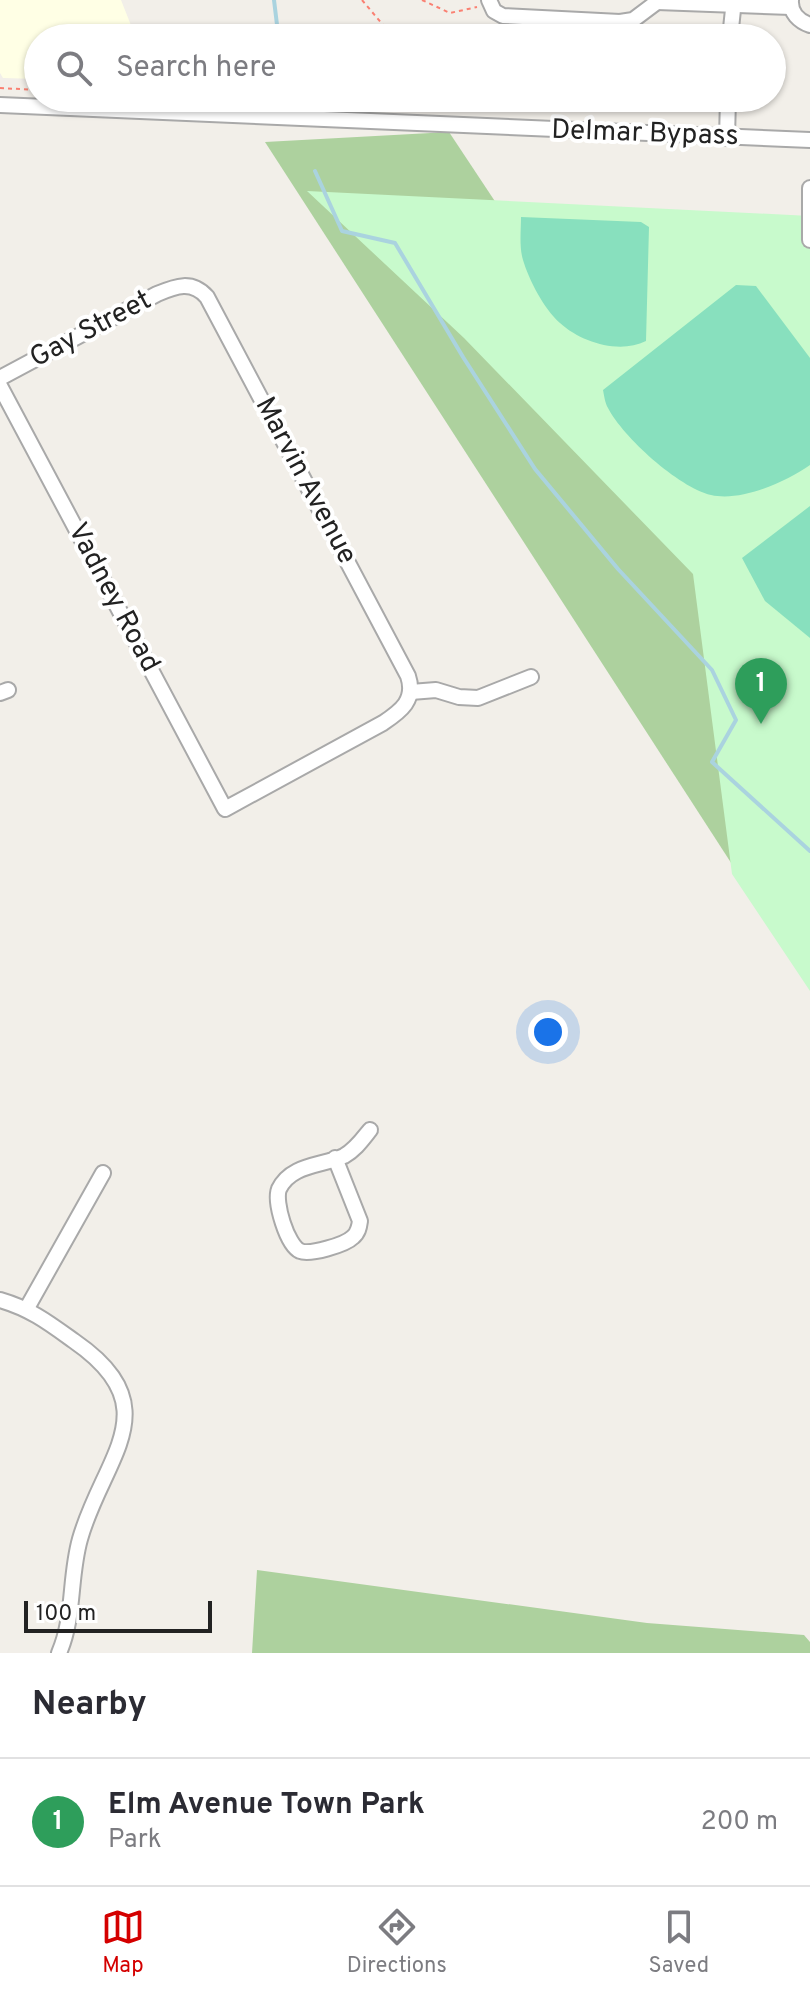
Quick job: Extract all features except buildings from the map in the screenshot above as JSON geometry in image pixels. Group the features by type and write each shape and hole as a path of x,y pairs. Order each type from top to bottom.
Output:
{"street":[{"path":"490,2 494,11 503,16 620,22 633,20 657,1 791,3 802,22 810,25"},
{"path":"732,24 734,2"},
{"name":"Delmar Bypass","path":"0,105 24,106"},
{"name":"Delmar Bypass","path":"154,112 810,140"},
{"path":"727,138 728,112"},
{"path":"810,188 810,240"},
{"name":"Gay Street","path":"0,378 157,294 184,285"},
{"name":"Marvin Avenue","path":"184,285 200,289 207,297 408,676 411,692"},
{"name":"Vadney Road","path":"0,386 225,809 383,723 405,706 411,692"},
{"path":"411,692 436,690 459,697 478,698 531,677"},
{"path":"335,1158 360,1221 358,1231 351,1240 334,1247 299,1251 293,1245 279,1213 279,1189 294,1172 335,1158 358,1145 370,1130"},
{"path":"27,1308 103,1173"},
{"path":"0,1300 27,1308 97,1357 113,1374 124,1398 125,1419 118,1445 77,1550 69,1628 59,1653"}],"path":[{"path":"362,0 382,24"},
{"path":"422,0 450,13 490,2"},
{"path":"0,88 24,89"}],"shaded area":[{"path":"0,0 121,0 130,24 24,24 24,79 3,78 0,73"}],"green space":[{"path":"449,132 810,677 810,985 265,142"},
{"path":"307,191 810,216 810,991 732,874 693,574 464,338"},
{"path":"521,217 641,222 649,227 646,341 625,346 602,344 579,336 560,323 533,285 523,260"},
{"path":"736,285 756,286 810,358 810,465 763,489 736,496 711,495 668,472 638,446 615,420 603,390"},
{"path":"810,506 810,638 765,601 742,558"},
{"path":"257,1570 647,1623 804,1635 810,1642 810,1653 252,1653"}],"waterway":[{"path":"274,0 277,24"},
{"path":"315,171 342,231 395,243 535,469 618,569 712,670 736,720 712,762 810,851"}],"place":[{"name":"Elm Avenue Town Park","path":"761,724"}]}
